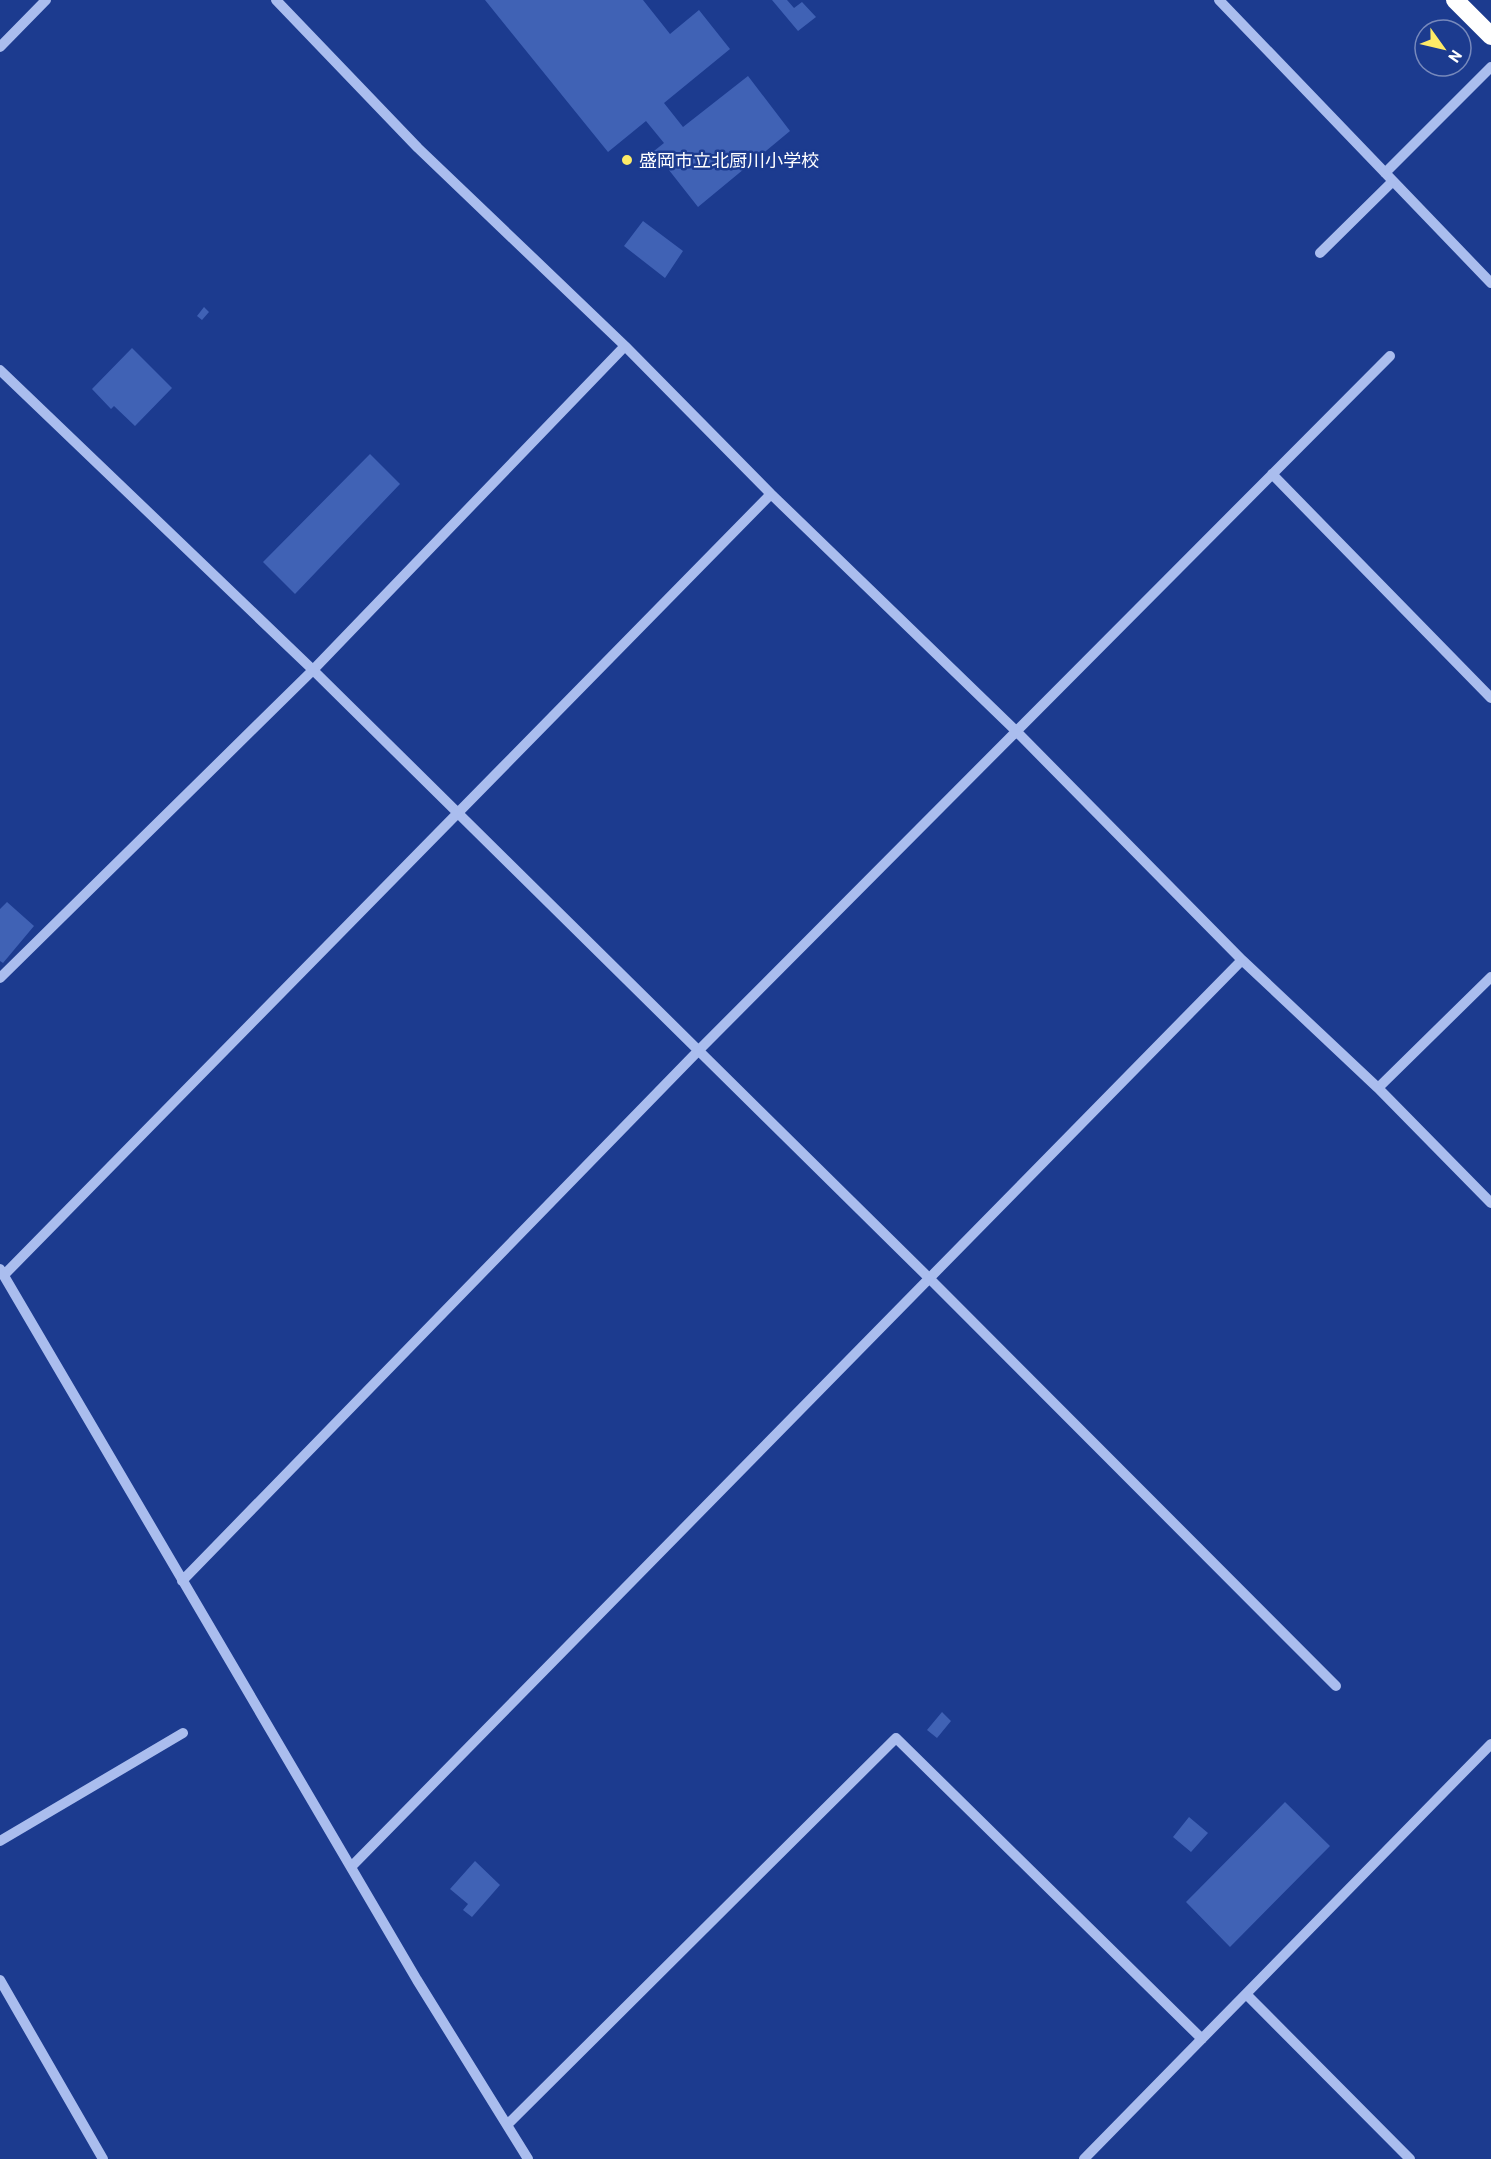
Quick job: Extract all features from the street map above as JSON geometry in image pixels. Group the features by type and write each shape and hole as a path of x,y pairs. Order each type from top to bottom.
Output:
{"highway":[{"path":"1455,0 1491,36"}],"street":[{"path":"0,46 46,0"},
{"path":"276,0 418,148 625,346 771,494 1017,732 1242,960 1378,1088 1491,1203"},
{"path":"1219,0 1491,283"},
{"path":"1320,253 1491,67"},
{"path":"0,978 313,670 625,346"},
{"path":"182,1581 698,1051 1389,356"},
{"path":"0,370 313,670 930,1279 1336,1686"},
{"path":"1272,474 1491,698"},
{"path":"528,2159 417,1980 2,1272 771,494"},
{"path":"351,1866 1242,960"},
{"path":"1378,1088 1491,977"},
{"path":"0,1841 183,1733"},
{"path":"507,2125 896,1738 1202,2039"},
{"path":"1084,2159 1491,1744"},
{"path":"0,1980 103,2159"},
{"path":"1246,1994 1410,2159"}],"building":[{"path":"485,0 643,0 670,34 699,10 730,49 664,103 683,127 748,76 790,131 698,207 654,151 664,143 646,121 608,152"},
{"path":"772,0 787,0 794,8 802,2 816,17 798,31"},
{"path":"643,221 683,251 665,278 624,246"},
{"path":"204,307 209,312 202,320 197,316"},
{"path":"132,348 172,388 135,426 114,406 111,409 92,389"},
{"path":"370,454 400,484 295,594 263,562"},
{"path":"7,902 34,926 3,963 0,961 0,909"},
{"path":"942,1712 951,1721 937,1738 927,1730"},
{"path":"1285,1802 1330,1846 1230,1947 1186,1902"},
{"path":"1189,1817 1208,1833 1191,1852 1173,1837"},
{"path":"475,1861 500,1885 472,1917 463,1910 468,1904 450,1889"}],"place":[{"name":"盛岡市立北厨川小学校","path":"627,160"}]}
